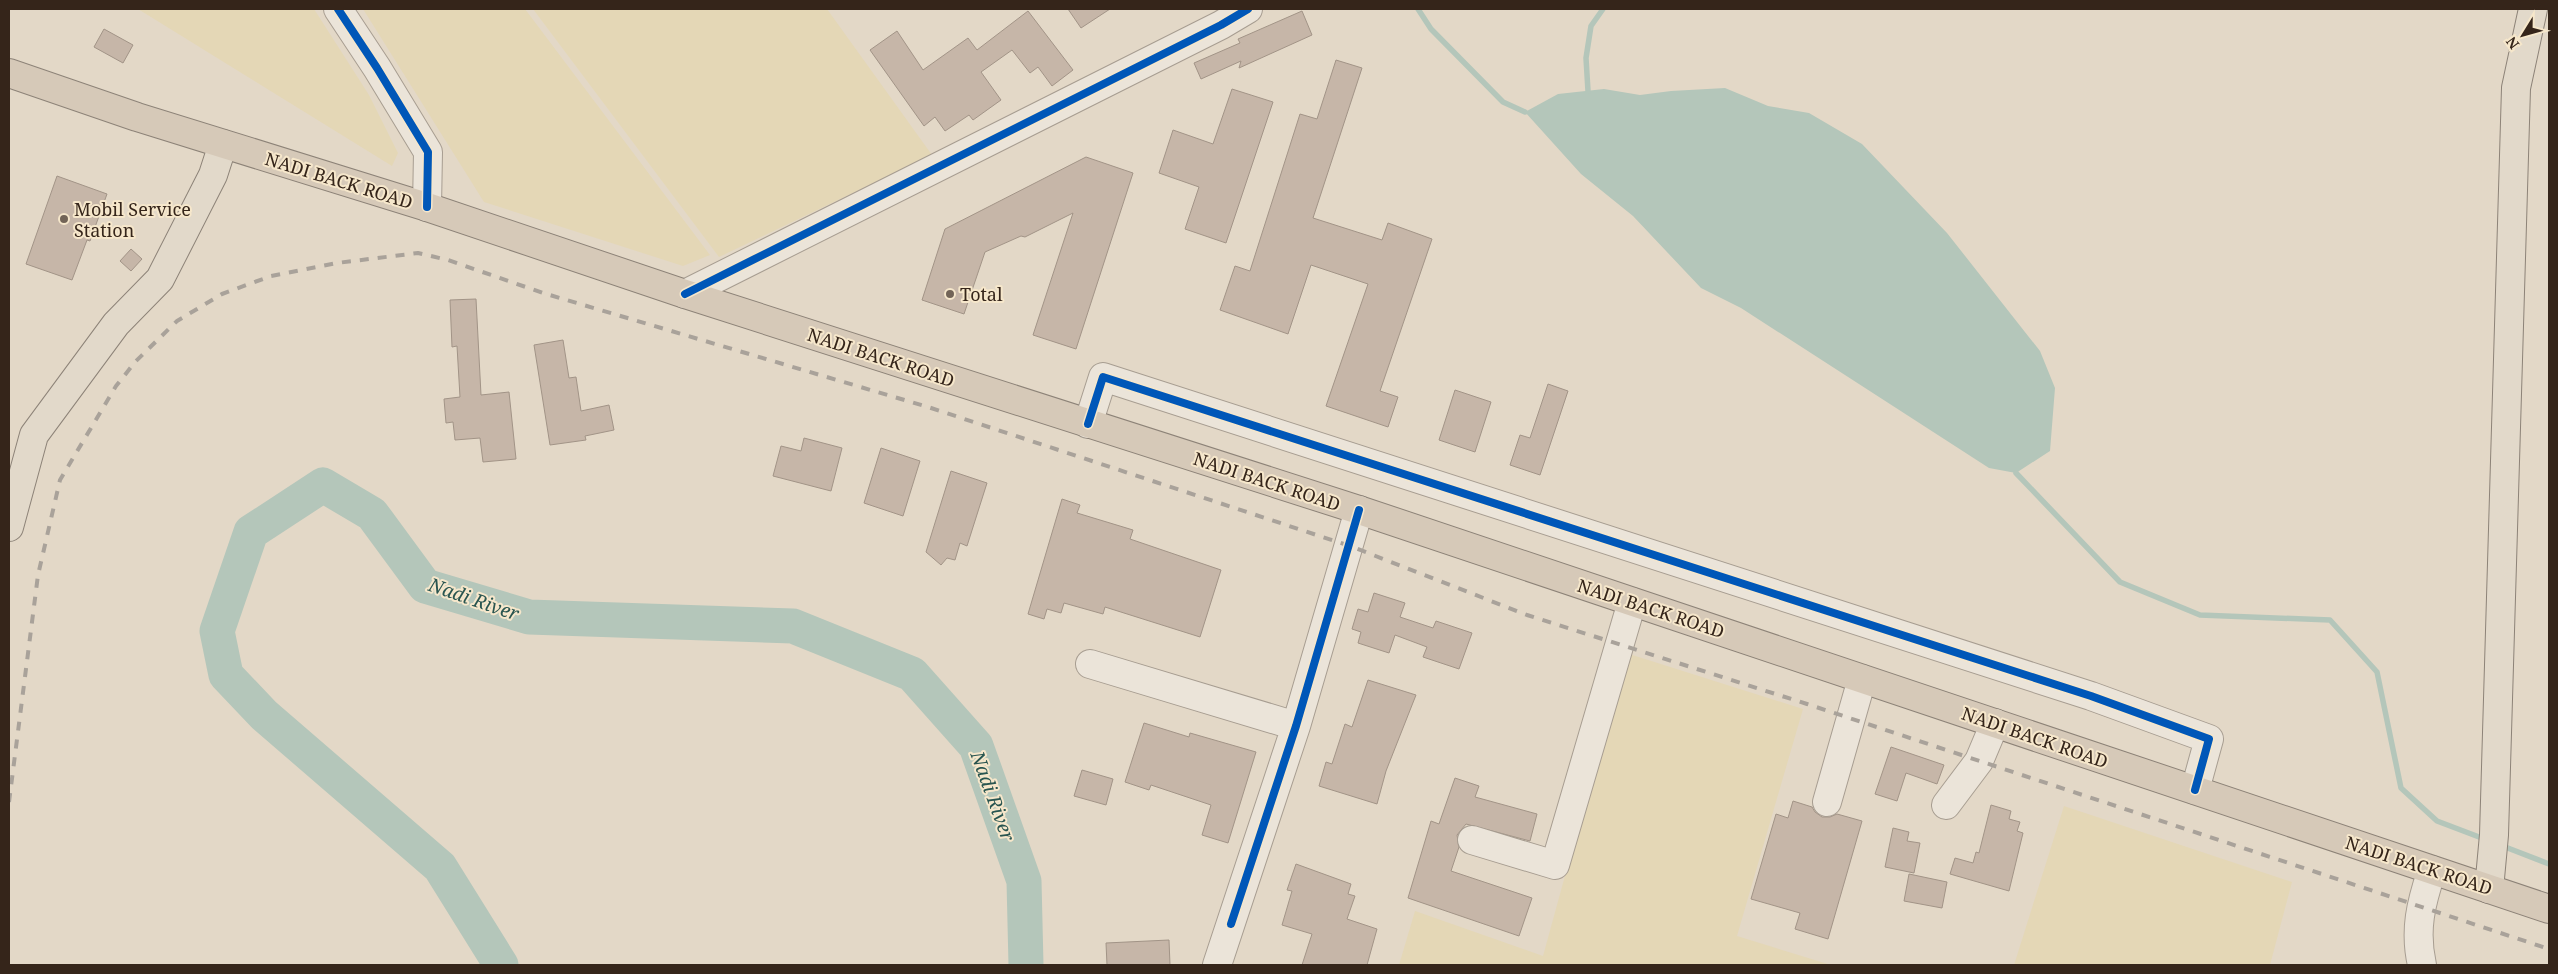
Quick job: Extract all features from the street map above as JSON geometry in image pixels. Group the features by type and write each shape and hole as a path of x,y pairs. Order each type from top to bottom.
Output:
{"highway":[{"name":"NADI BACK ROAD","path":"9,73 223,144 427,207 685,294 1359,510 2549,909"}],"main road":[{"path":"2490,889 2494,835 2516,88 2533,9"},
{"path":"9,525 34,435 116,324 160,278 206,190 223,144"}],"street":[{"path":"338,9 377,68 428,152 427,207"},
{"path":"685,294 1221,25 1248,9"},
{"path":"1088,424 1103,376 2091,696 2209,739 2195,790"},
{"path":"1217,965 1296,726 1359,510"},
{"path":"1472,840 1555,865 1632,602"},
{"path":"1090,664 1296,726"},
{"path":"1827,802 1862,679"},
{"path":"1946,805 1979,761 1995,723"},
{"path":"2422,965 2418,925 2420,906 2432,870"}],"shaded area":[{"path":"138,9 314,9 369,95 398,153 392,166"},
{"path":"363,9 525,9 710,255 683,266 484,202"},
{"path":"533,9 827,9 932,155 719,257"},
{"path":"1725,88 1768,106 1809,113 1862,144 1947,233 2040,351 2055,388 2050,451 2016,473 1989,468 1741,308 1701,288 1633,216 1581,174 1525,112 1558,94 1604,89 1640,95"},
{"path":"1626,653 1803,709 1737,936 1831,965 1399,965 1415,911 1543,956"},
{"path":"2064,806 2292,882 2270,965 2014,965"}],"building":[{"path":"1068,9 1110,9 1081,28"},
{"path":"1028,11 1073,70 1052,86 1038,67 1030,73 1012,50 981,72 1001,100 973,120 969,115 945,131 935,117 924,126 870,50 897,31 923,70 968,38 977,50"},
{"path":"1302,11 1312,35 1239,68 1241,61 1201,79 1194,63 1240,43 1238,39"},
{"path":"104,29 133,45 123,63 94,47"},
{"path":"1336,60 1362,68 1313,218 1382,240 1388,223 1432,239 1380,391 1398,397 1388,427 1326,406 1368,284 1311,265 1288,334 1220,310 1235,266 1250,271 1300,114 1317,119"},
{"path":"1232,89 1273,102 1226,243 1185,229 1199,187 1159,173 1173,130 1213,144"},
{"path":"1086,157 1133,173 1076,349 1033,335 1073,213 1025,237 1021,236 985,252 964,314 922,300 945,229"},
{"path":"57,176 107,194 90,241 87,240 72,280 26,264"},
{"path":"131,249 142,259 131,271 120,261"},
{"path":"476,299 481,395 509,392 516,459 483,462 480,438 455,440 453,422 446,423 444,399 460,397 457,346 452,347 450,300"},
{"path":"563,340 569,378 576,377 581,411 609,405 614,430 585,436 586,440 550,445 534,345"},
{"path":"1548,384 1568,391 1540,475 1510,465 1520,435 1530,438"},
{"path":"1455,390 1491,402 1475,452 1439,440"},
{"path":"804,438 842,448 831,491 773,476 781,446 801,451"},
{"path":"881,448 920,461 903,516 864,503"},
{"path":"951,471 987,483 967,546 960,543 955,560 947,558 941,565 926,552"},
{"path":"1062,499 1080,505 1077,513 1133,530 1130,539 1221,570 1200,637 1105,607 1103,614 1064,603 1061,613 1047,609 1044,619 1028,614"},
{"path":"1374,593 1405,603 1400,617 1433,628 1436,621 1472,633 1459,669 1423,657 1427,647 1395,635 1389,653 1358,643 1361,632 1352,629 1358,609 1368,612"},
{"path":"1368,680 1416,695 1386,771 1377,804 1319,786 1326,762 1332,764 1345,724 1352,727"},
{"path":"1144,723 1189,737 1190,733 1256,752 1228,843 1202,835 1211,805 1151,785 1149,790 1125,782"},
{"path":"1891,747 1944,765 1937,784 1906,773 1897,801 1875,794"},
{"path":"1082,770 1113,779 1106,805 1074,796"},
{"path":"1455,778 1479,786 1475,797 1537,814 1530,841 1466,824 1457,835 1459,847 1451,871 1532,898 1519,936 1408,898 1431,821 1439,824"},
{"path":"1793,801 1812,807 1822,817 1830,817 1837,814 1862,821 1828,939 1795,929 1800,913 1751,899 1776,814 1788,818"},
{"path":"1991,805 2011,811 2009,819 2020,822 2017,831 2023,833 2009,891 1950,874 1955,858 1973,863 1976,852 1979,853"},
{"path":"1893,828 1909,832 1907,841 1920,843 1914,873 1885,867"},
{"path":"1296,864 1351,884 1348,894 1355,896 1347,919 1377,929 1367,965 1302,965 1312,934 1282,925 1292,891 1287,890"},
{"path":"1909,874 1947,882 1942,908 1904,901"},
{"path":"1169,940 1170,965 1107,965 1106,943"}],"waterway":[{"path":"1418,9 1431,29 1503,102 1525,112"},
{"path":"1588,91 1586,58 1591,26 1603,9"},
{"path":"2016,473 2120,582 2200,615 2330,620 2377,672 2401,788 2437,821 2487,840"},
{"name":"Nadi River","path":"501,965 440,867 264,715 226,675 217,631 251,532 323,485 372,514 425,586 529,617 793,626 912,674 976,746 1024,881 1026,965"},
{"path":"2500,845 2549,864"}],"railway":[{"path":"9,802 38,575 60,480 116,386 136,361 177,321 222,294 271,276 337,263 418,253 448,260 543,293 928,407 1350,546 1527,615 1807,704 2549,949"}],"cycle path":[{"path":"338,9 377,68 428,152 427,207"},
{"path":"685,294 1221,25 1248,9"},
{"path":"1088,424 1103,377 2091,696 2209,739 2195,790"},
{"path":"1231,924 1296,726 1359,510"}],"place":[{"name":"Mobil Service Station","path":"64,219"},
{"name":"Total","path":"950,294"}]}
